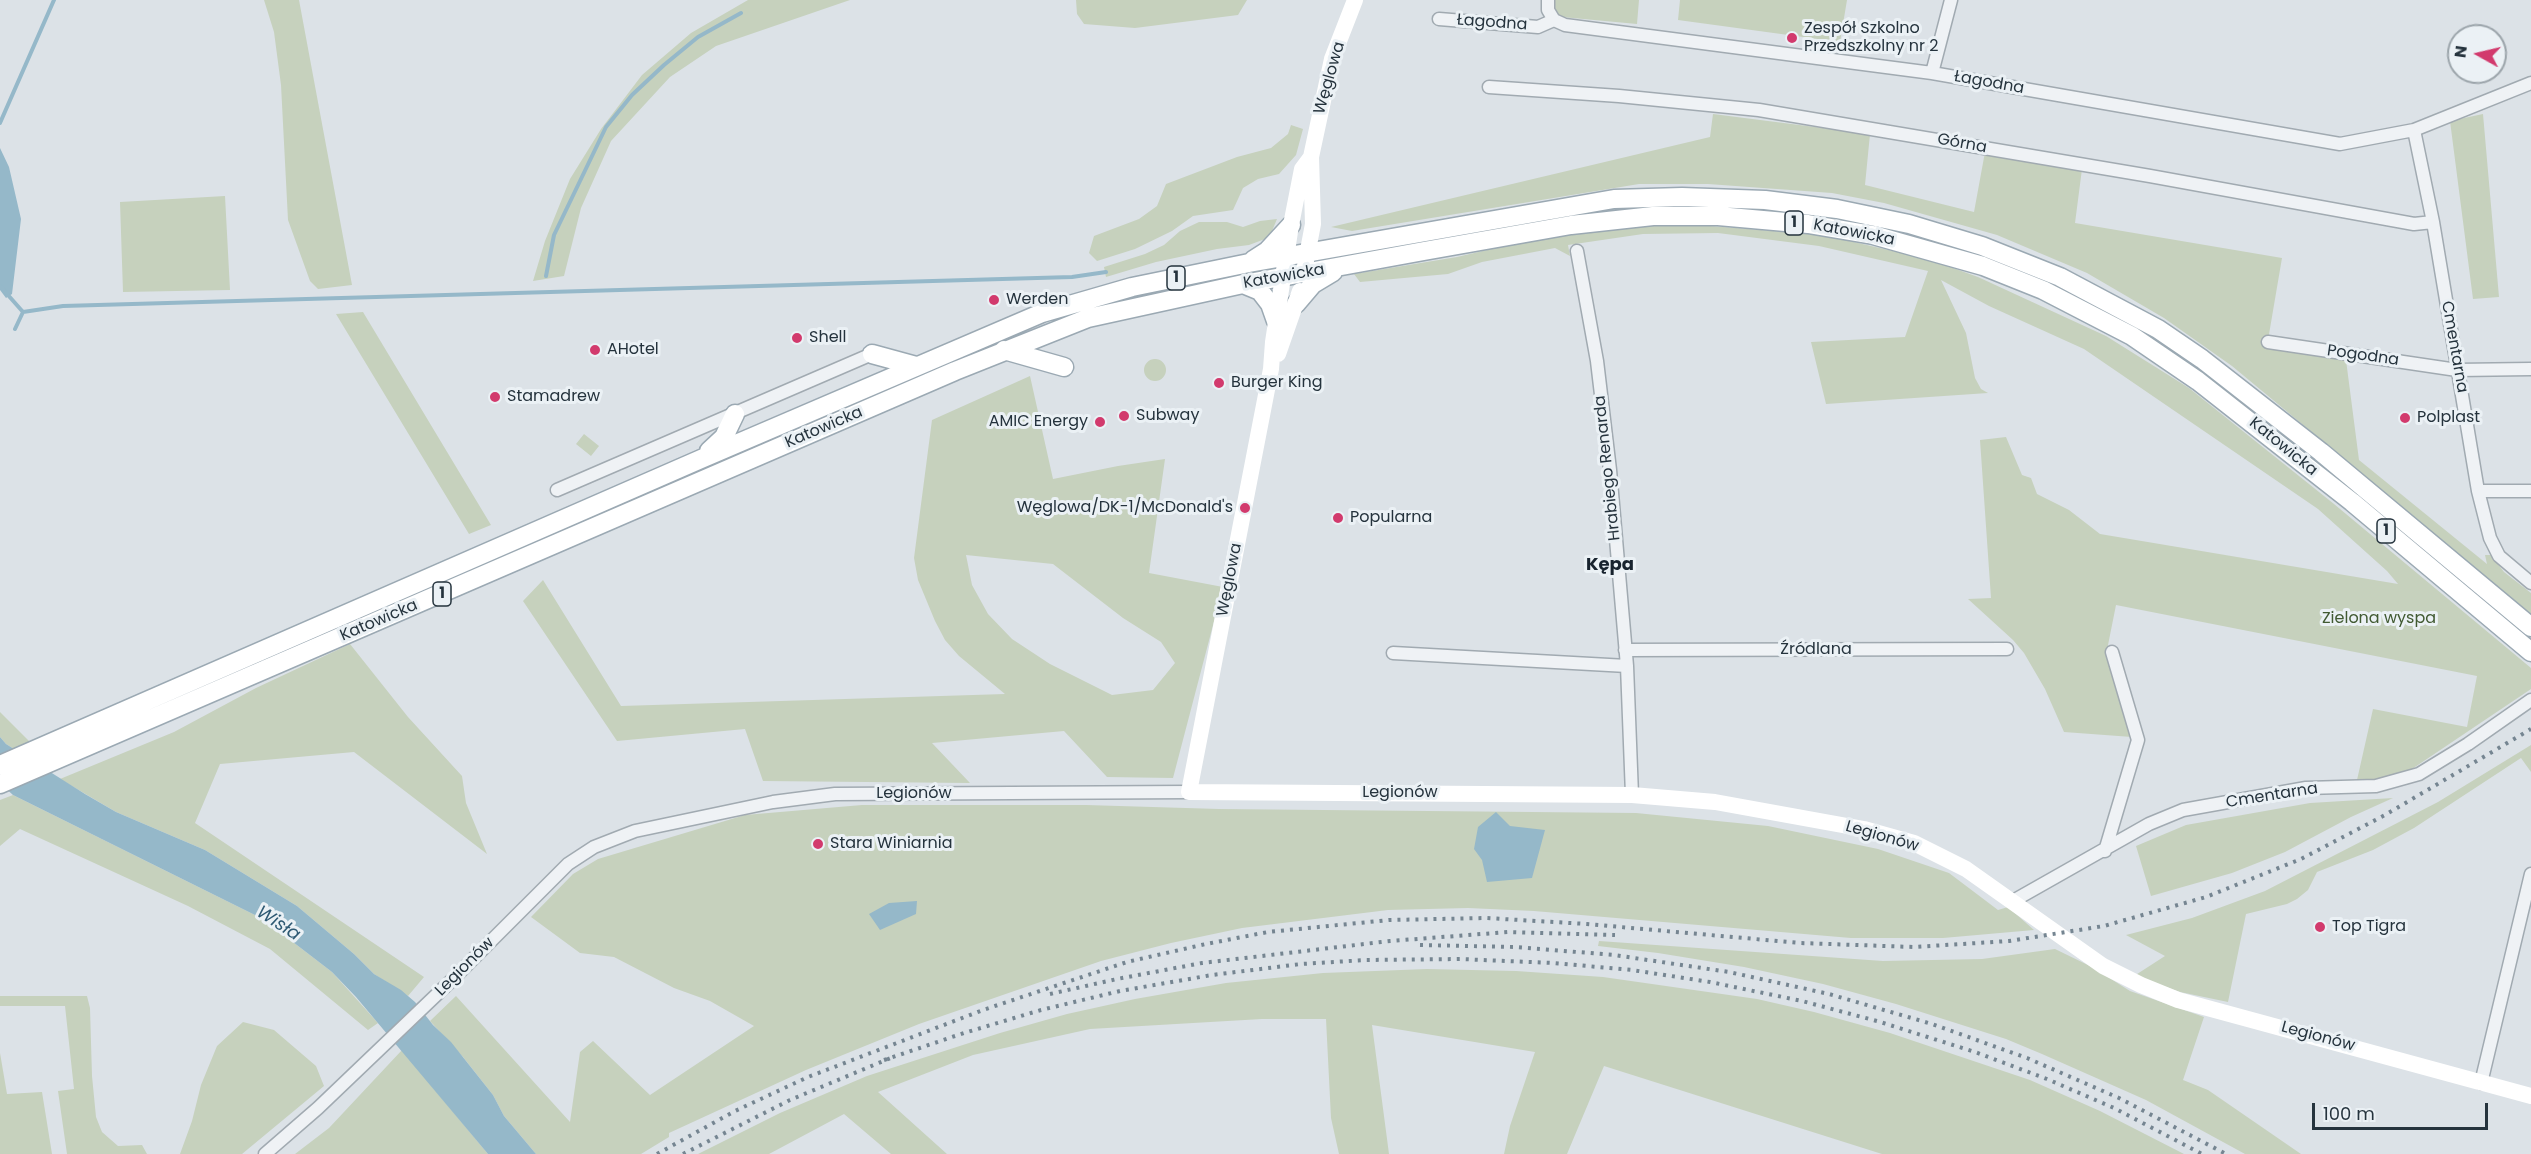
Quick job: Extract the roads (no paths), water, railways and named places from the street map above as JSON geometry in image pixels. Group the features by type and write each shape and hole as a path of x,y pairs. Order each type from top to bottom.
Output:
{"main road":[{"name":"Katowicka","path":"0,765 1042,313 1132,287 1249,263 1614,199 1682,197 1765,200 1838,209 1909,224 1982,246 2060,277 2158,329 2202,358 2321,452 2531,627"},
{"name":"Katowicka","path":"0,784 1004,350 1088,318 1243,284 1571,225 1664,216 1718,216 1808,224 1873,235 1983,266 2043,290 2132,336 2198,381 2352,502 2529,651"},
{"path":"1249,263 1267,251 1291,225"},
{"path":"1296,304 1313,284 1345,266"},
{"path":"1243,284 1260,291 1270,304 1276,321"},
{"path":"1004,350 1064,368"},
{"path":"872,354 916,366"},
{"path":"701,459 724,437 735,414"}],"street":[{"name":"Węglowa","path":"1271,369 1296,304 1304,273 1313,224 1311,157 1332,59 1355,0"},
{"path":"1548,0 1548,10 1554,20"},
{"path":"1932,73 1951,0"},
{"name":"Łagodna","path":"1439,19 1538,27 1554,20 1565,25 1932,73 2340,144 2414,130 2531,84"},
{"name":"Górna","path":"1489,87 1619,96 1759,110 2150,176 2414,224 2433,222"},
{"name":"Cmentarna","path":"2414,130 2433,222 2478,491 2490,538 2499,556 2531,583"},
{"name":"Węglowa","path":"1189,792 1271,369 1291,225 1302,169 1311,157"},
{"name":"Hrabiego Renarda","path":"1577,251 1597,361 1610,470 1627,666 1632,795"},
{"name":"Pogodna","path":"2268,342 2457,370 2531,369"},
{"path":"557,490 872,354"},
{"path":"2478,491 2531,491"},
{"name":"Źródlana","path":"1625,650 2007,649"},
{"path":"2105,850 2138,740 2112,652"},
{"path":"1393,653 1627,666"},
{"name":"Cmentarna","path":"2013,901 2149,824 2183,810 2306,788 2376,786 2419,774 2468,744 2531,700"},
{"name":"Legionów","path":"265,1154 318,1108 453,979 568,864 594,847 635,831 773,802 835,794 1189,792 1632,795 1715,802 1864,829 1914,843 1966,869 2103,966 2178,1000 2531,1096"},
{"path":"2481,1083 2531,874"}],"water":[{"path":"0,148 9,167 21,219 12,294 6,298 0,290"},
{"name":"Wisła","path":"0,737 6,744 116,812 205,850 297,906 374,974 401,990 415,1002 433,1025 451,1042 493,1095 504,1116 536,1154 488,1154 356,997 332,972 263,919 13,795 0,783"},
{"path":"1496,812 1510,826 1545,830 1532,878 1487,882 1482,860 1474,849 1478,827"},
{"path":"917,901 916,914 880,930 869,914 889,903"}],"waterway":[{"path":"0,123 54,0"},
{"path":"546,276 554,235 606,127 632,95 664,65 698,37 741,13"},
{"path":"23,312 63,306 1072,277 1106,272"},
{"path":"0,286 23,312"},
{"path":"15,329 23,312"}],"railway":[{"path":"657,1154 735,1111 808,1077 983,1010 1127,962 1268,932 1389,920 1486,918 1587,924 1800,943 1914,947 2009,941 2104,926 2206,897 2301,859 2385,815 2531,729"},
{"path":"1050,994 1202,963 1390,941 1508,932 1615,935"},
{"path":"1420,945 1516,947 1614,955 1729,972 1829,994 1932,1024 2027,1058 2119,1098 2226,1154"},
{"path":"884,1060 1041,1010 1120,991 1212,975 1301,964 1366,960 1460,959 1554,963 1632,970 1710,982 1802,1001 1877,1021 1975,1052 2047,1079 2114,1108 2202,1154"},
{"path":"683,1154 790,1100 893,1057"}],"place":[{"name":"Zespół Szkolno Przedszkolny nr 2","path":"1792,38"},
{"name":"Werden","path":"994,300"},
{"name":"Shell","path":"797,338"},
{"name":"AHotel","path":"595,350"},
{"name":"Burger King","path":"1219,383"},
{"name":"Stamadrew","path":"495,397"},
{"name":"Subway","path":"1124,416"},
{"name":"Polplast","path":"2405,418"},
{"name":"AMIC Energy","path":"1100,422"},
{"name":"Węglowa/DK-1/McDonald's","path":"1245,508"},
{"name":"Popularna","path":"1338,518"},
{"name":"Stara Winiarnia","path":"818,844"},
{"name":"Top Tigra","path":"2320,927"}],"district":[{"name":"Kępa","path":"1610,565"}],"park label":[{"name":"Zielona wyspa","path":"2379,619"}]}
